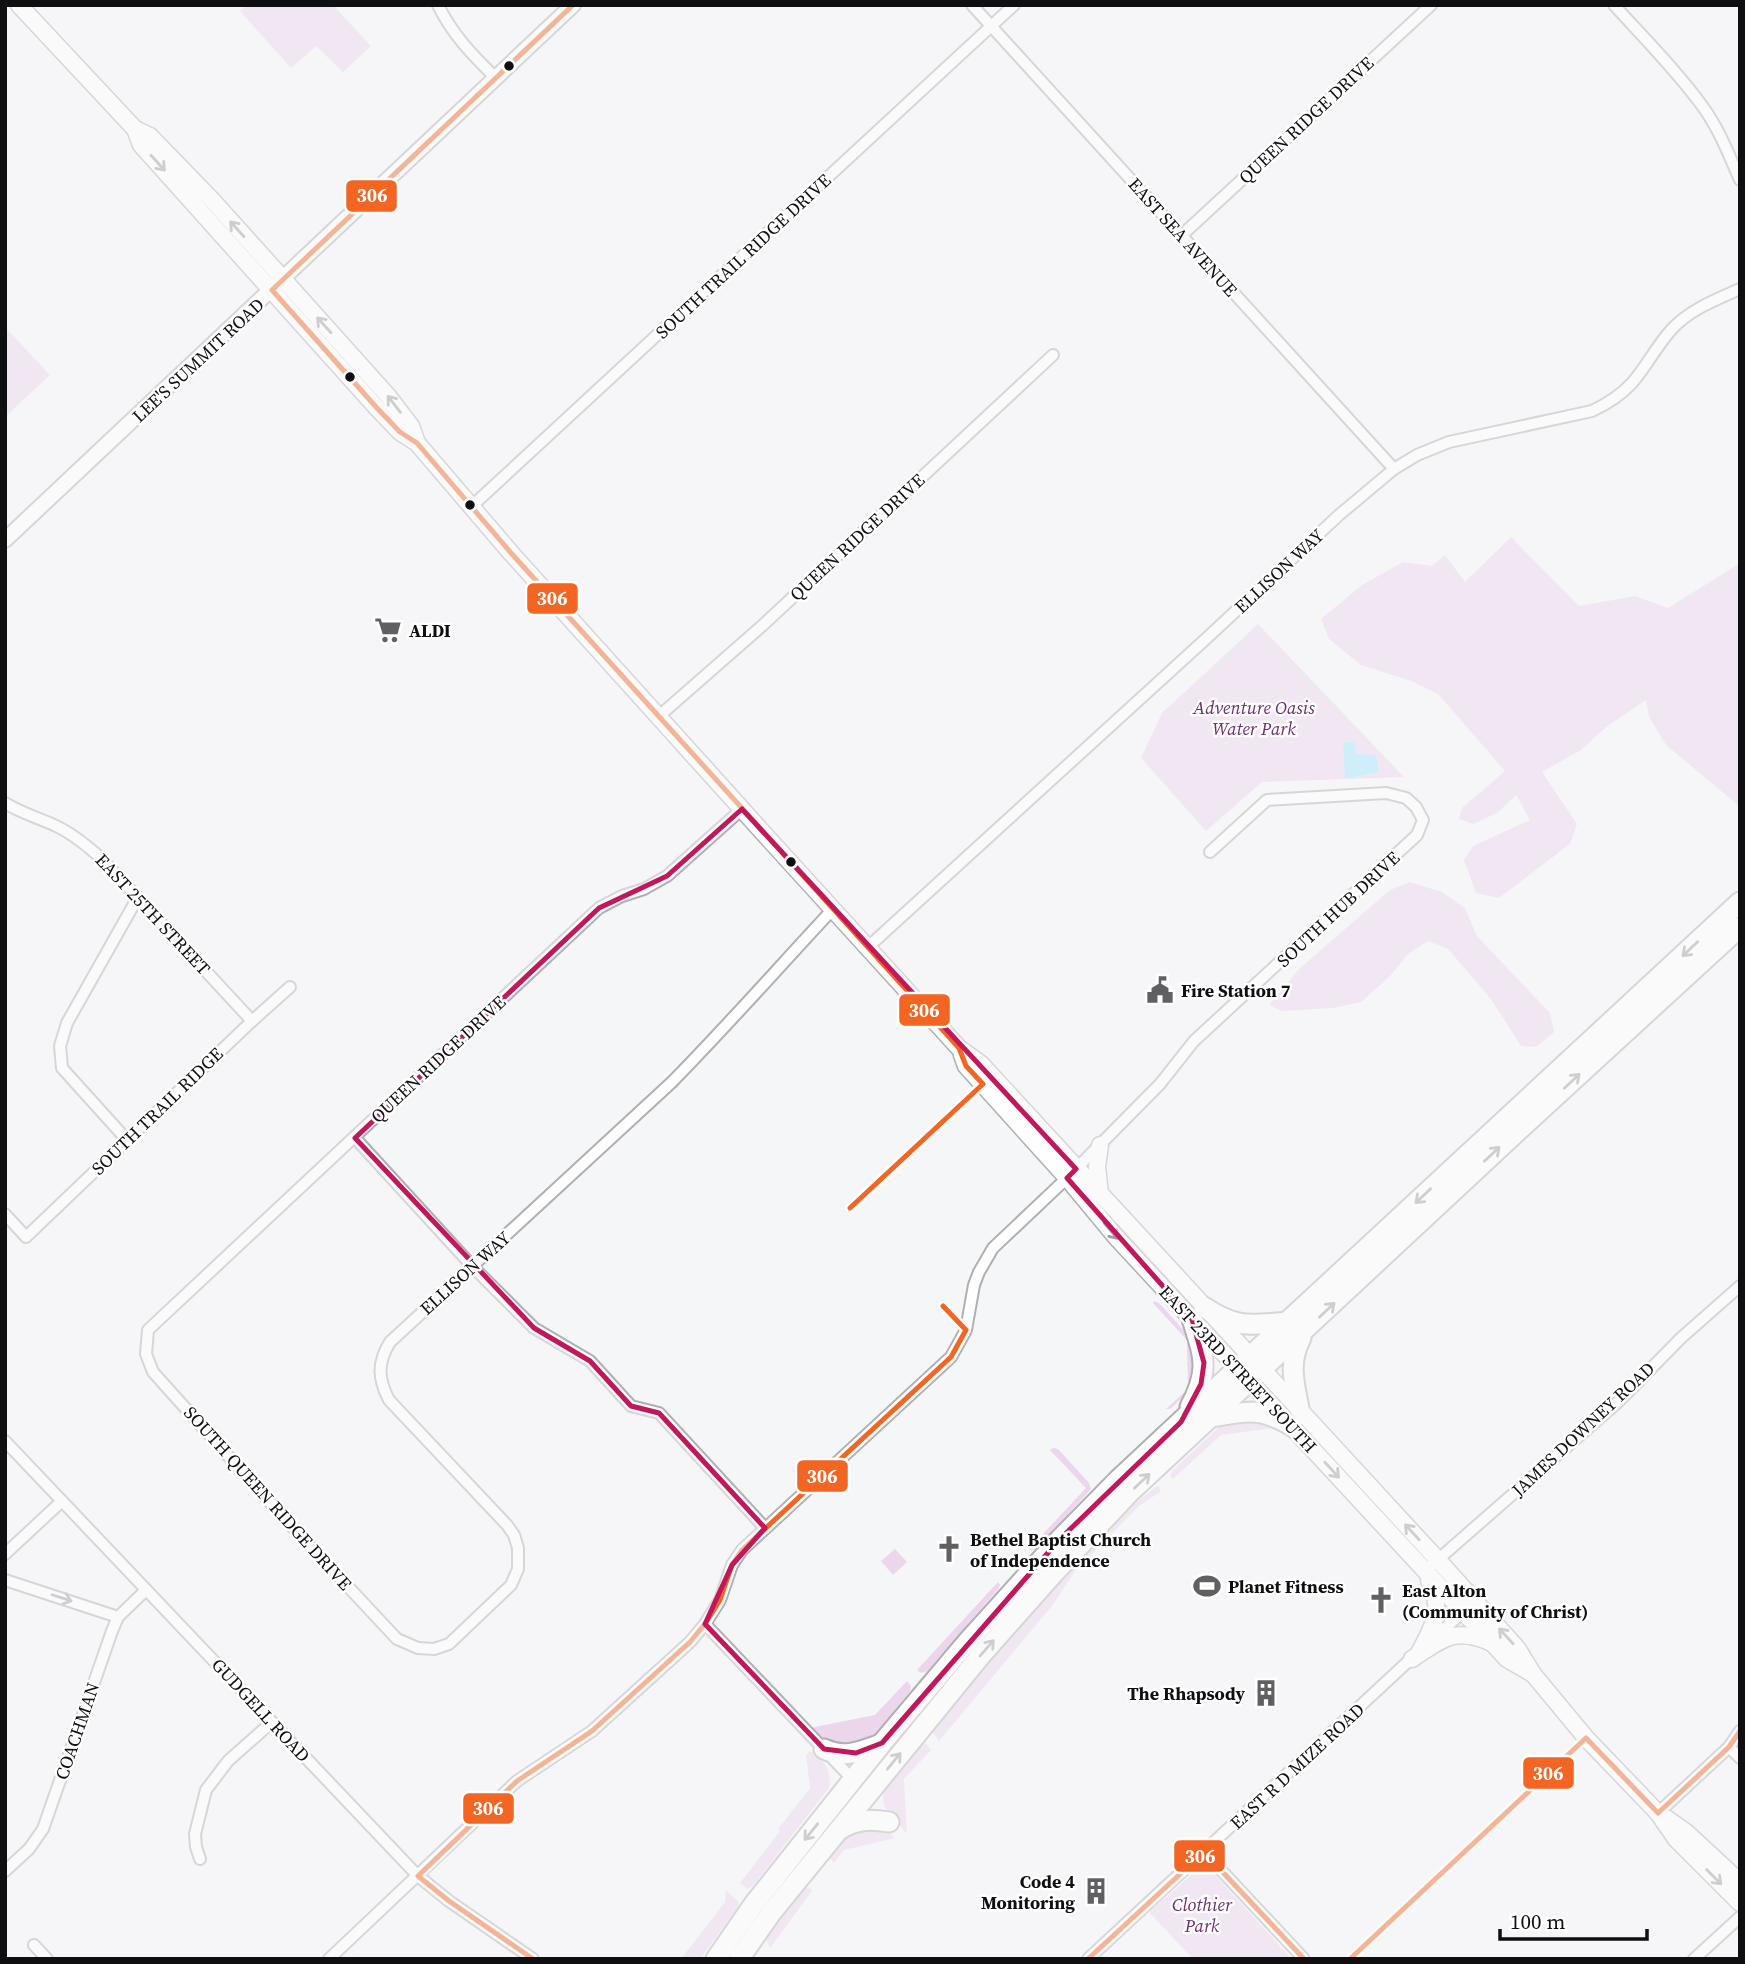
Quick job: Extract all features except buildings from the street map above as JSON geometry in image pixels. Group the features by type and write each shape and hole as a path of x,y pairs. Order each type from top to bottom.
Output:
{"highway":[{"path":"738,1959 771,1913 867,1793 982,1654 1130,1492 1211,1417 1287,1322 1740,902"},
{"path":"716,1959 754,1904 882,1743 968,1641 1060,1539 1118,1480 1181,1422 1305,1330 1740,927"},
{"path":"1181,1422 1192,1405 1203,1375 1198,1313 1217,1315 1238,1324 1287,1322"},
{"path":"1211,1417 1253,1411 1296,1417 1292,1365 1305,1330"},
{"path":"824,1749 848,1755 882,1743"},
{"path":"838,1830 849,1823 863,1820 889,1822"},
{"path":"709,1959 729,1941"}],"main road":[{"name":"LEE'S SUMMIT ROAD","path":"5,540 573,5"},
{"name":"EAST 23RD STREET SOUTH","path":"21,6 135,129 141,145 278,285 376,407 400,432 416,443 658,717 959,1048 967,1066 1072,1174 1115,1236 1198,1313"},
{"path":"1100,1145 1097,1167 1100,1194"},
{"name":"EAST 23RD STREET SOUTH","path":"1072,1174 1100,1194 1198,1313 1296,1417 1438,1560 1493,1643 1507,1659 1533,1674"},
{"name":"EAST 23RD STREET SOUTH","path":"1296,1417 1425,1571 1517,1648 1533,1674 1586,1738 1658,1813"},
{"path":"1415,1656 1436,1616 1437,1603 1425,1571"},
{"path":"1415,1656 1445,1637 1462,1635 1493,1643"},
{"path":"1658,1813 1686,1832 1740,1882"},
{"path":"1658,1813 1676,1839 1740,1903"}],"street":[{"path":"438,5 453,32 496,78"},
{"name":"EAST SEA AVENUE","path":"972,5 1394,469"},
{"name":"SOUTH TRAIL RIDGE DRIVE","path":"471,507 1014,5"},
{"name":"QUEEN RIDGE DRIVE","path":"1182,235 1431,5"},
{"path":"1614,5 1704,108 1727,148 1740,180"},
{"name":"ELLISON WAY","path":"867,948 1339,514 1394,469 1417,454 1449,442 1600,407 1632,383 1671,331 1685,317 1740,289"},
{"name":"QUEEN RIDGE DRIVE","path":"658,717 773,616 1053,355"},
{"name":"SOUTH HUB DRIVE","path":"418,1876 517,1781 593,1731 690,1642 720,1600 732,1565 742,1550 951,1357 965,1330 974,1285 992,1248 1072,1174 1160,1084 1194,1041 1418,835 1423,820 1416,807 1406,798 1386,793 1267,800 1210,852"},
{"name":"EAST 25TH STREET","path":"5,803 17,811 58,827 83,842 138,897 252,1021"},
{"name":"QUEEN RIDGE DRIVE","path":"148,1330 599,908 667,876 741,809"},
{"path":"127,1140 62,1068 61,1046 67,1023 138,897"},
{"name":"ELLISON WAY","path":"418,1648 434,1649 449,1644 511,1585 518,1569 518,1548 507,1525 389,1400 381,1385 379,1369 383,1353 390,1342 671,1082 833,909"},
{"name":"SOUTH TRAIL RIDGE","path":"5,1214 26,1237 290,987"},
{"path":"355,1138 534,1328 590,1361 631,1406 659,1413 765,1528"},
{"name":"JAMES DOWNEY ROAD","path":"1425,1571 1618,1402 1681,1338 1740,1286"},
{"name":"SOUTH QUEEN RIDGE DRIVE","path":"148,1330 146,1354 153,1372 397,1639 418,1648"},
{"name":"GUDGELL ROAD","path":"5,1441 418,1876 457,1907 533,1959"},
{"path":"5,1554 62,1501"},
{"path":"5,1580 118,1617"},
{"name":"COACHMAN","path":"5,1871 29,1849 43,1829 118,1617 146,1590"},
{"name":"EAST R D MIZE ROAD","path":"1088,1959 1468,1606"},
{"path":"705,1624 867,1793"},
{"path":"200,1859 195,1835 206,1790 228,1761 272,1722"},
{"path":"1658,1813 1729,1747 1740,1731"},
{"path":"1729,1747 1740,1758"},
{"path":"1204,1852 1304,1959"},
{"path":"329,1959 418,1876"},
{"path":"1694,1959 1740,1917"},
{"path":"34,1945 47,1959"}],"highlighted area":[{"path":"742,809 1076,1169 1067,1178 1192,1319 1204,1363 1201,1384 1181,1422 1060,1539 882,1743 856,1753 824,1749 705,1624 732,1565 765,1528 659,1413 631,1406 590,1361 534,1328 355,1138 599,908 667,876"}],"green space":[{"path":"246,5 333,5 371,46 343,72 316,46 291,68 240,11"},
{"path":"5,327 50,375 5,417"},
{"path":"1511,537 1579,606 1635,596 1668,608 1740,563 1740,807 1666,745 1649,717 1646,700 1606,727 1581,750 1542,772 1577,824 1570,844 1499,898 1476,893 1464,860 1473,846 1530,820 1516,795 1497,813 1473,824 1459,819 1462,808 1505,771 1438,694 1411,681 1361,665 1329,639 1321,619 1362,585 1403,562 1432,566 1445,555 1465,582"},
{"name":"Adventure Oasis Water Park","path":"1258,624 1404,777 1262,782 1206,831 1141,758 1162,713"},
{"path":"1410,882 1442,892 1465,908 1477,936 1550,1013 1554,1032 1536,1047 1521,1046 1491,999 1448,949 1428,941 1408,954 1390,976 1361,1002 1333,1008 1282,1011 1269,1005 1300,968 1390,890"},
{"path":"1154,1301 1159,1303 1188,1335 1198,1354 1188,1393 1170,1409 1166,1409 1188,1389 1187,1340"},
{"path":"1242,1416 1281,1427 1221,1435 1173,1479 1170,1476 1172,1471 1221,1425"},
{"path":"1058,1449 1089,1483 1091,1489 1037,1548 1032,1550 1029,1549 1086,1488 1050,1450"},
{"path":"1157,1486 1160,1487 1160,1492 1139,1506 1087,1559 1084,1554 1125,1511"},
{"path":"895,1549 907,1562 893,1575 881,1561"},
{"path":"1073,1566 1077,1568 1052,1606 939,1741 931,1730 933,1725"},
{"path":"998,1582 998,1589 927,1671 921,1673 917,1670"},
{"path":"907,1681 911,1686 910,1691 869,1741 860,1746 825,1744 810,1728 875,1715"},
{"path":"923,1740 931,1750 904,1779 907,1834 884,1806 882,1789"},
{"path":"812,1749 828,1771 829,1788 752,1887 747,1889 740,1883 810,1788 806,1755"},
{"path":"855,1827 887,1830 895,1838 844,1850 834,1863 829,1853"},
{"name":"Clothier Park","path":"1198,1869 1212,1872 1292,1959 1193,1959 1149,1912"},
{"path":"802,1887 812,1891 770,1948 765,1937"},
{"path":"726,1890 739,1902 738,1907 700,1959 681,1959 725,1902"}],"water":[{"path":"1343,742 1354,742 1356,754 1376,755 1379,772 1345,779"}],"transit line":[{"name":"306","path":"573,5 272,290 376,407 400,432 417,443 511,553 959,1048 966,1066 983,1084 850,1208"},
{"name":"306","path":"533,1959 449,1901 418,1876 517,1781 592,1731 690,1642 720,1600 732,1565 742,1550 951,1357 966,1330 943,1306"},
{"name":"306","path":"1350,1959 1586,1738 1658,1813 1729,1747 1740,1731"},
{"name":"306","path":"1088,1959 1204,1852 1304,1959"}],"place":[{"name":"ALDI","path":"388,630"},
{"name":"Fire Station 7","path":"1160,990"},
{"name":"Bethel Baptist Church of Independence","path":"949,1549"},
{"name":"Planet Fitness","path":"1207,1586"},
{"name":"East Alton (Community of Christ)","path":"1381,1600"},
{"name":"The Rhapsody","path":"1266,1693"},
{"name":"Code 4 Monitoring","path":"1096,1891"}]}
